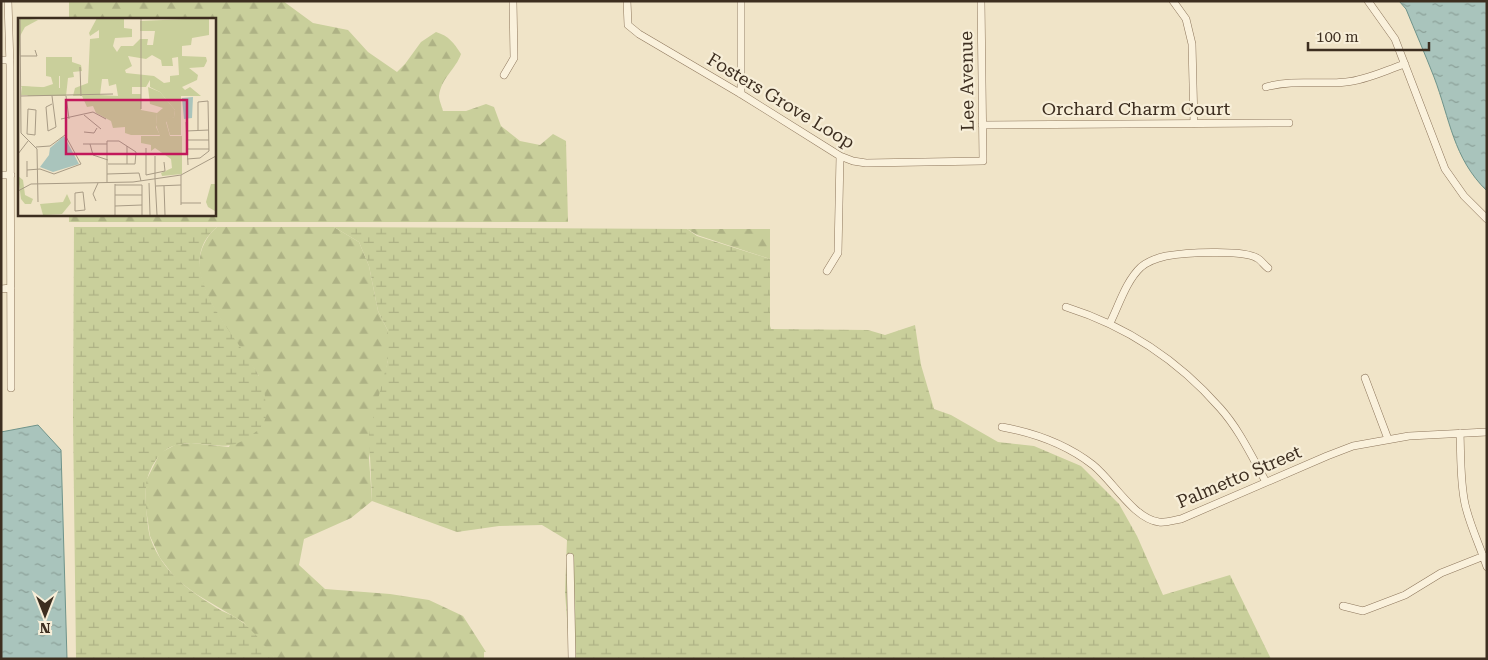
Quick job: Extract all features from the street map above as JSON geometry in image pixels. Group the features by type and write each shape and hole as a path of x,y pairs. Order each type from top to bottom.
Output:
{"street":[{"path":"8,1 11,174 11,388"},
{"path":"504,75 514,58 513,1"},
{"name":"Fosters Grove Loop","path":"627,1 628,25 639,34 741,94 840,156 866,163 983,161"},
{"path":"741,1 741,94"},
{"name":"Lee Avenue","path":"981,1 983,161"},
{"path":"1173,1 1186,19 1192,44 1194,124"},
{"path":"1368,1 1395,39 1445,169 1464,196 1487,219"},
{"path":"1,60 10,60"},
{"path":"1266,87 1288,82 1345,82 1358,80 1405,64"},
{"name":"Orchard Charm Court","path":"982,125 1289,123"},
{"path":"826,271 838,253 840,156"},
{"path":"1,175 11,174"},
{"path":"1110,324 1128,285 1137,272 1143,265 1165,256 1203,252 1234,253 1256,257 1268,268"},
{"path":"1,289 11,288"},
{"path":"1066,307 1110,324 1141,341 1166,358 1191,379 1221,408 1239,434 1266,482"},
{"path":"1365,378 1388,439"},
{"name":"Palmetto Street","path":"1002,427 1046,438 1069,450 1092,465 1110,481 1144,518 1158,522 1182,519 1353,446 1409,436 1487,432"},
{"path":"1460,433 1465,503 1472,530 1487,567"},
{"path":"570,556 572,659"},
{"path":"1343,606 1363,611 1405,595 1441,573 1484,556"}],"green space":[{"path":"69,1 283,1 313,23 348,30 368,52 397,72 421,42 436,32 441,34 451,40 461,54 440,90 439,98 443,111 466,111 486,104 494,107 501,126 520,141 540,145 553,134 566,141 568,222 69,222 69,215 215,215 215,18 69,18"},
{"path":"74,227 217,227 204,244 200,262 203,282 212,303 261,380 264,388 266,417 261,426 243,441 225,446 188,443 171,447 162,453 151,469 146,485 148,525 155,550 170,571 189,589 246,625 260,639 275,659 76,659 73,417"},
{"path":"217,227 334,227 359,242 369,266 378,311 388,331 388,360 369,458 372,501 351,518 304,539 299,565 325,589 390,594 429,600 463,616 486,652 484,652 484,659 275,659 243,622 196,594 176,579 160,558 150,536 146,509 146,481 160,453 175,445 191,443 229,447 259,376 216,312 203,285 199,266 202,248 208,236"},
{"path":"334,227 687,229 697,236 770,259 771,329 868,330 885,335 915,325 921,365 934,409 951,415 998,442 1034,446 1081,466 1119,504 1137,536 1163,595 1230,575 1271,659 570,659 565,592 567,540 542,525 499,526 457,532 372,501 369,434 388,360 388,331 378,311 369,266 359,242"},
{"path":"687,229 770,229 770,259 697,235"}],"water":[{"path":"1399,1 1487,1 1487,191 1467,165 1460,152 1431,68 1406,9"},
{"path":"38,425 61,450 67,659 1,659 1,432"}]}
